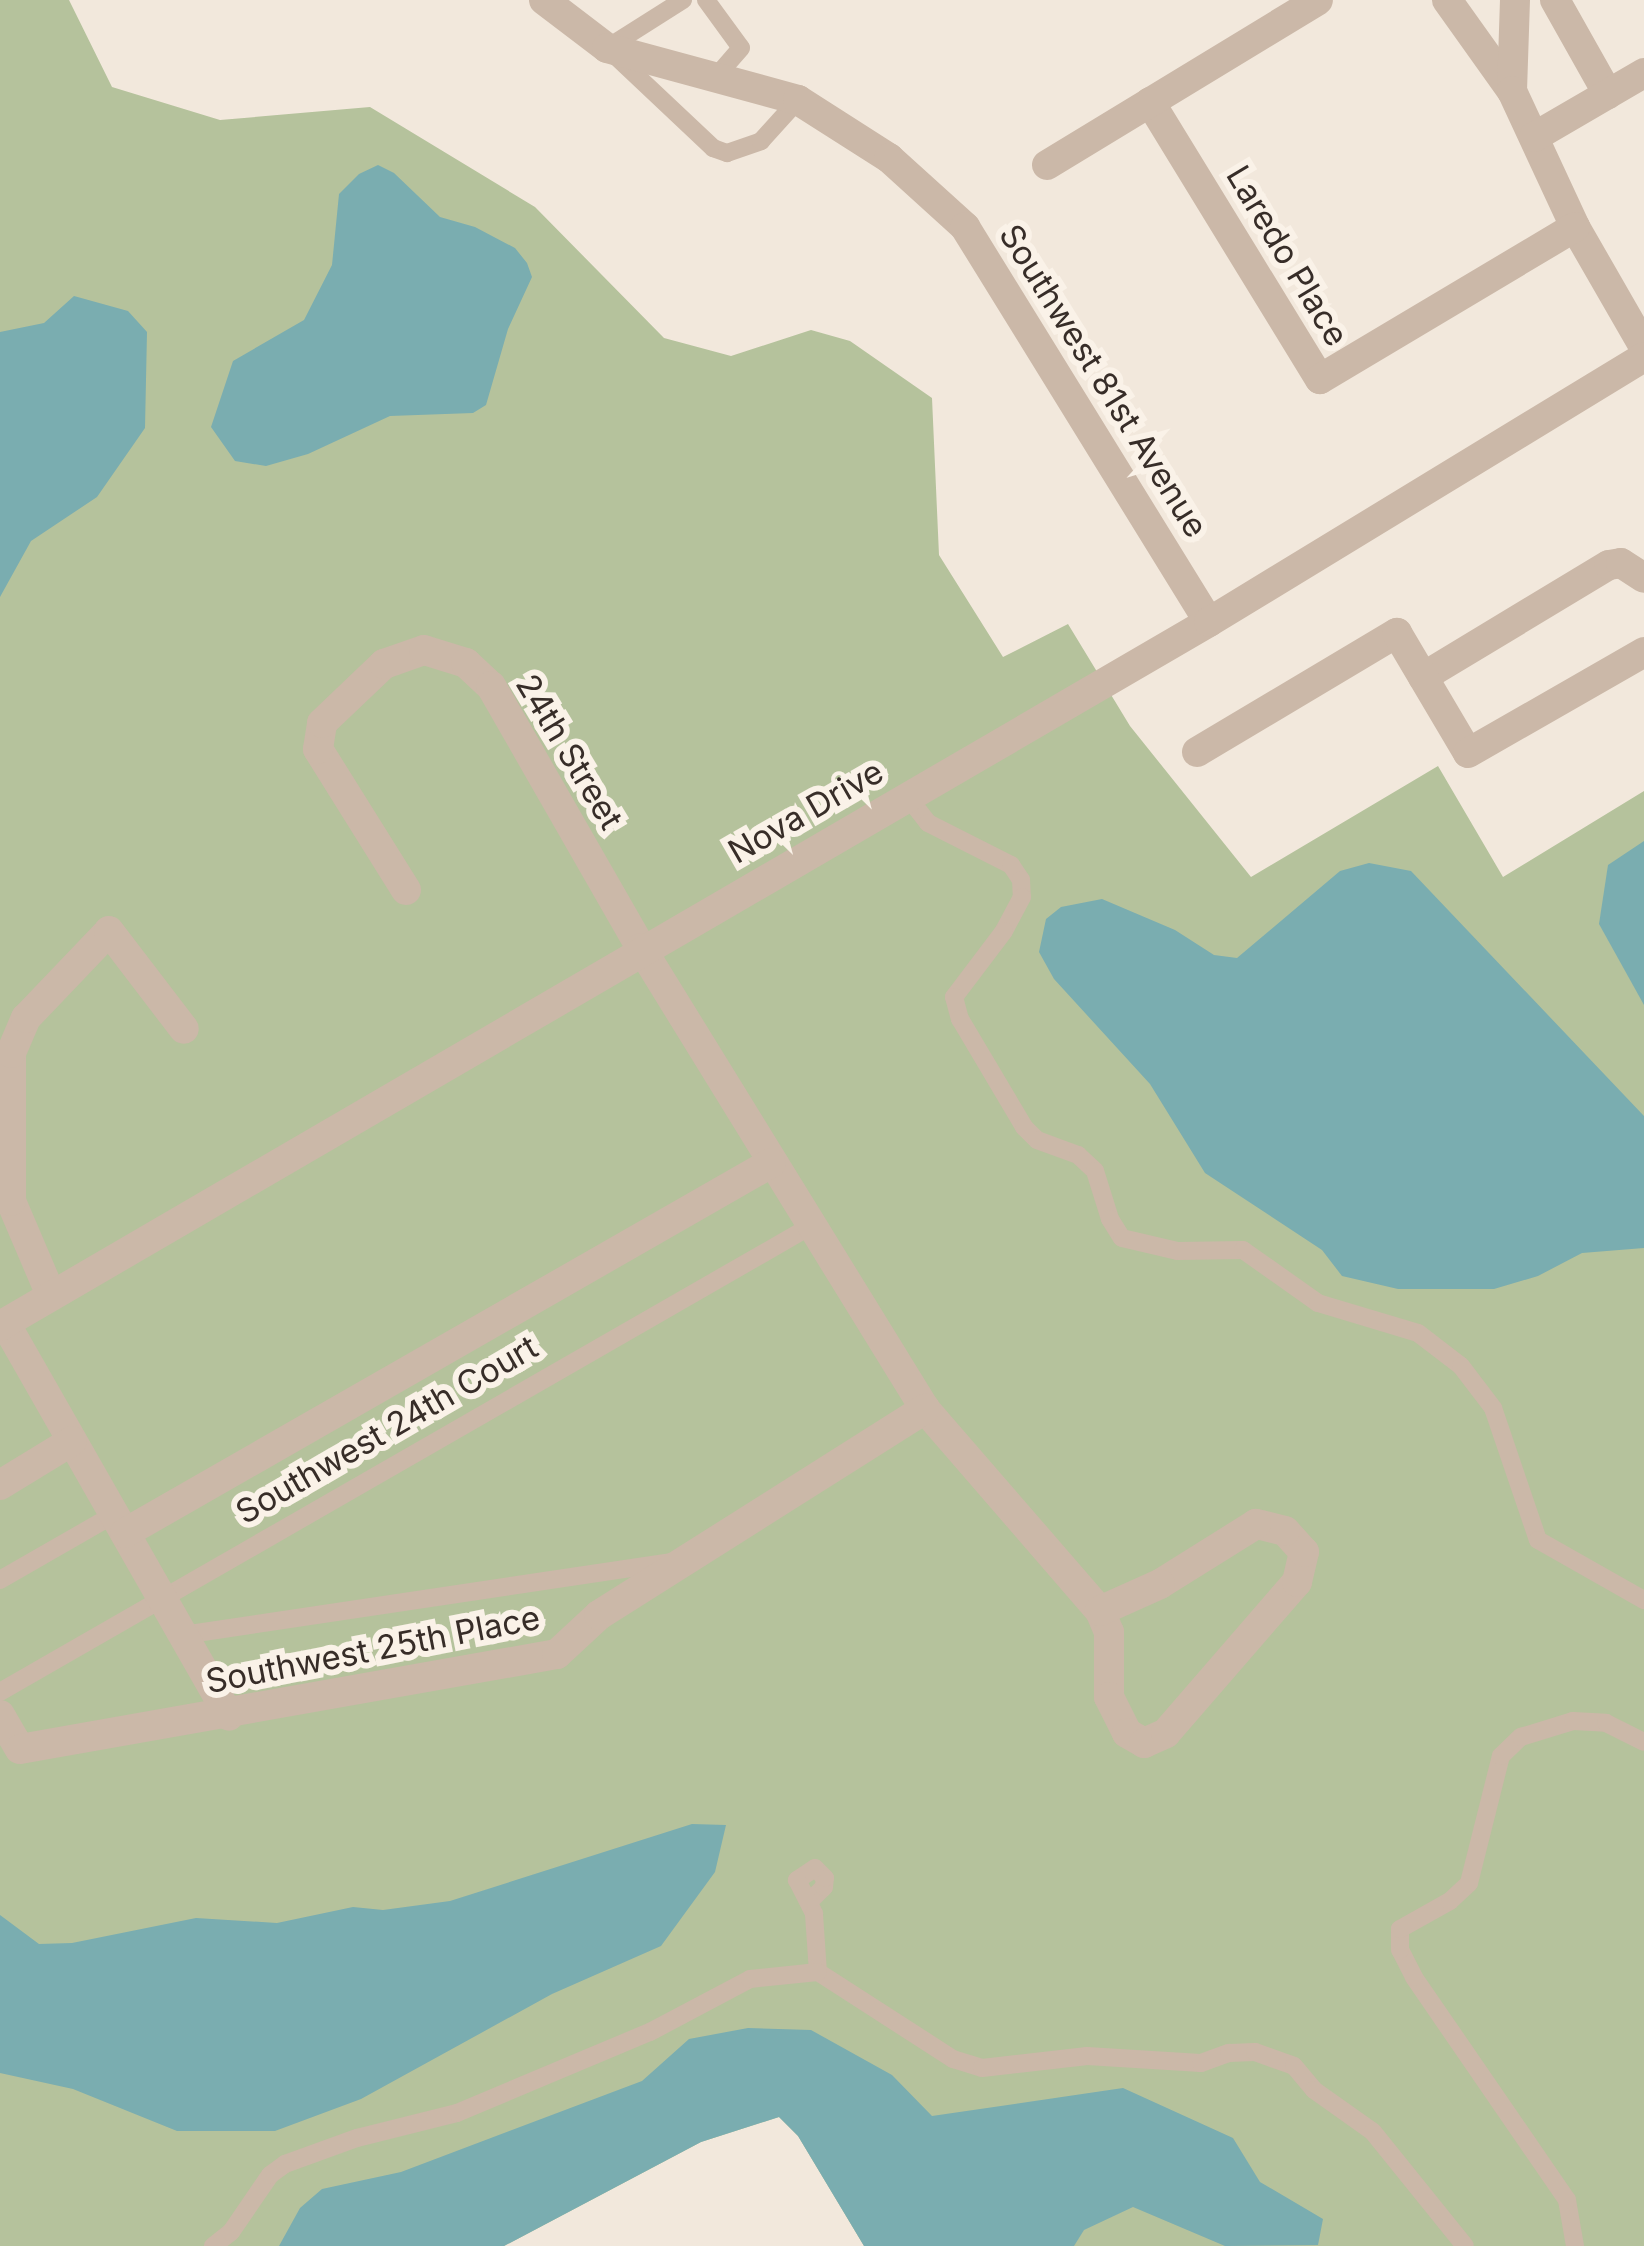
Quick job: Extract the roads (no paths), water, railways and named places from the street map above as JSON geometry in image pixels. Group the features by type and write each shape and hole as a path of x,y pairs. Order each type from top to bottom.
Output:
{"street":[{"name":"Southwest 81st Avenue","path":"544,0 607,48 798,100 889,158 965,227 1209,622"},
{"path":"1047,165 1318,0"},
{"path":"1447,0 1512,91 1575,227 1644,347"},
{"path":"1512,91 1515,0"},
{"path":"1555,0 1609,94"},
{"path":"1534,137 1644,73"},
{"name":"Laredo Place","path":"1150,101 1320,379 1575,227"},
{"name":"Nova Drive","path":"3,1324 641,948 1209,622 1644,357"},
{"path":"1423,677 1609,566 1621,563 1644,578"},
{"path":"1197,752 1397,633 1468,753 1644,652"},
{"name":"24th Street","path":"406,890 318,749 322,723 384,664 424,650 466,663 491,686 641,948"},
{"path":"51,1295 11,1202 10,1053 26,1018 109,931 184,1029"},
{"path":"641,948 809,1227 926,1409 1100,1611 1109,1632 1109,1697 1127,1733 1144,1744 1154,1741 1297,1582 1304,1552 1285,1531 1256,1524 1144,1593 1100,1611"},
{"name":"Southwest 24th Court","path":"120,1523 771,1163"},
{"path":"3,1324 229,1716"},
{"name":"Southwest 25th Place","path":"0,1715 20,1749 229,1716 557,1654 599,1615 926,1409"},
{"path":"0,1485 72,1441"}],"lane":[{"path":"683,0 607,48 713,148 727,153 761,141 798,100"},
{"path":"706,0 740,48 717,76"},
{"path":"907,796 928,823 1011,866 1021,880 1022,897 1004,931 954,997 960,1019 1024,1127 1037,1140 1078,1155 1095,1171 1110,1219 1122,1238 1178,1251 1243,1250 1318,1303 1418,1333 1460,1366 1493,1408 1538,1540 1644,1600"},
{"name":"Southwest 24th Court","path":"0,1692 809,1227"},
{"path":"0,1580 120,1523"},
{"path":"183,1635 688,1559"},
{"path":"1575,2246 1567,2200 1414,1977 1400,1950 1400,1929 1450,1900 1468,1883 1501,1756 1521,1737 1573,1721 1606,1723 1644,1742"},
{"path":"809,1902 818,1972"},
{"path":"214,2246 231,2232 269,2175 285,2164 357,2138 457,2113 650,2032 750,1979 818,1972 953,2059 982,2068 1087,2056 1202,2063 1229,2053 1272,2056 1294,2066 1314,2090 1373,2132 1466,2246"}],"water":[{"path":"378,165 394,173 440,217 475,227 515,248 527,263 532,277 508,329 486,405 473,413 390,416 308,454 266,466 235,461 211,427 233,361 304,320 332,265 339,194 359,174"},
{"path":"74,296 128,311 147,332 145,428 97,497 31,541 0,597 0,332 44,323"},
{"path":"1644,841 1644,1005 1599,924 1608,865"},
{"path":"1369,863 1411,871 1644,1116 1644,1248 1582,1253 1538,1276 1494,1289 1398,1289 1342,1276 1322,1250 1205,1173 1150,1084 1054,979 1039,952 1046,919 1061,907 1102,899 1175,930 1214,955 1237,958 1340,871"},
{"path":"692,1824 726,1825 715,1872 661,1946 552,1994 361,2099 275,2131 177,2131 73,2089 0,2073 0,1915 39,1944 72,1943 196,1918 277,1923 353,1907 383,1910 450,1901"},
{"path":"748,2028 811,2030 892,2075 932,2116 1123,2088 1233,2138 1260,2182 1323,2219 1318,2245 1225,2246 1133,2207 1084,2230 1074,2246 864,2246 798,2136 779,2117 701,2142 504,2246 279,2246 300,2208 322,2189 401,2172 642,2081 689,2039"}]}
